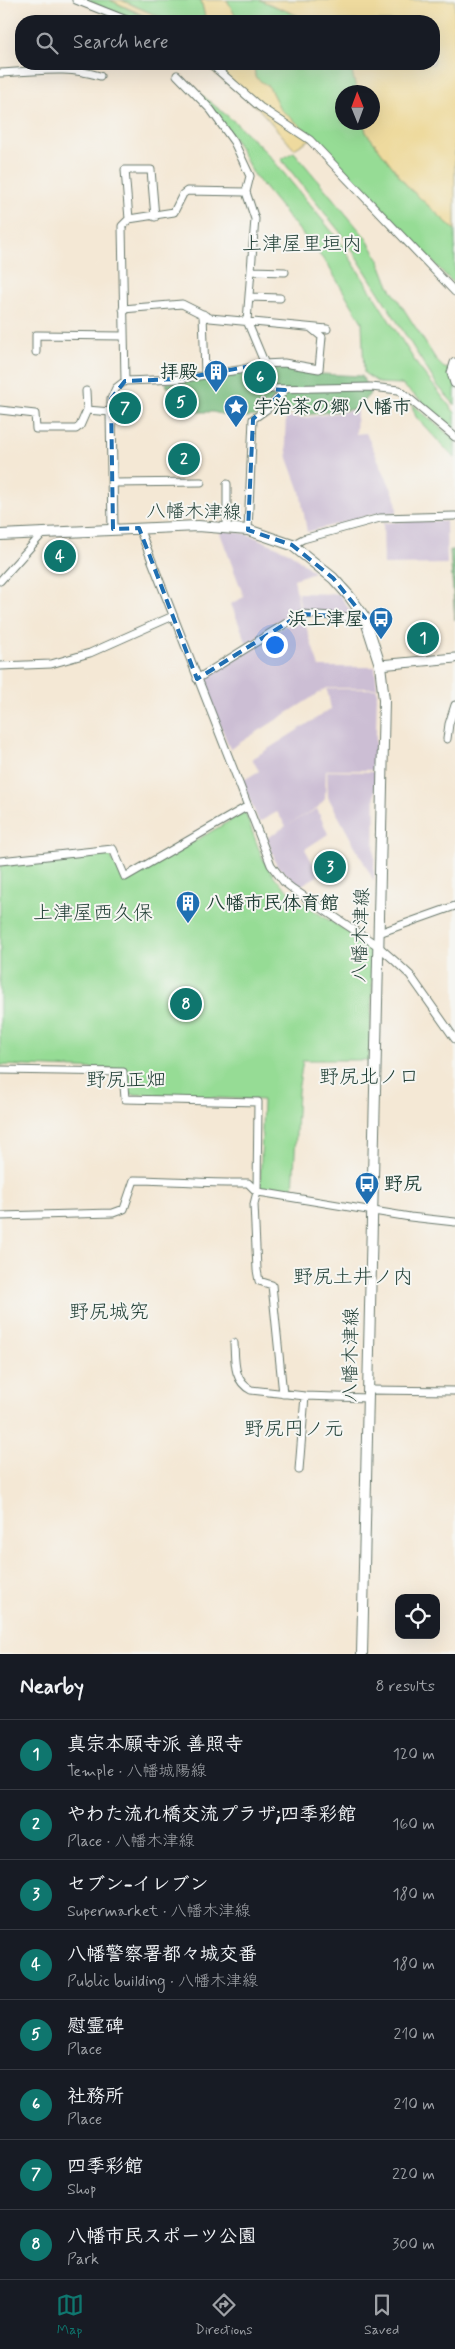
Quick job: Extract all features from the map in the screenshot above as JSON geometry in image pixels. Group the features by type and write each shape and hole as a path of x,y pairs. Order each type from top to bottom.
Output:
{"main road":[{"name":"八幡木津線","path":"0,535 139,528 227,527 248,530 292,545 333,578 365,618 380,665 384,700 362,1654"}],"street":[{"path":"76,0 114,15"},
{"path":"0,73 34,70"},
{"path":"74,70 100,76"},
{"path":"218,70 260,107 310,140 455,292"},
{"path":"177,75 211,110 234,142 250,176 246,192 255,219 247,321 267,370 270,389 371,387 399,390 455,437"},
{"path":"129,219 125,170 151,170 155,217"},
{"path":"125,381 122,226 129,219 155,217 174,212 183,194 188,191 246,192"},
{"path":"252,271 285,272"},
{"path":"250,297 280,298"},
{"path":"123,308 182,304 210,318 327,329"},
{"path":"203,314 205,374"},
{"path":"114,529 111,399 116,388 125,381 160,381 239,370 263,364 284,363 319,368 322,337 311,328"},
{"path":"36,352 36,335 124,336"},
{"path":"455,363 452,373 455,383"},
{"path":"248,530 253,419 267,409 285,390"},
{"path":"0,410 35,414 36,429 76,429 80,426 87,410 86,391"},
{"path":"87,410 111,412"},
{"path":"114,483 201,482"},
{"path":"227,484 227,527"},
{"path":"292,545 303,539 380,518 455,516"},
{"path":"139,528 271,865 284,882 378,946 410,975 455,1039"},
{"path":"0,581 43,533"},
{"path":"197,679 301,614 365,618"},
{"path":"0,666 59,662 90,653 173,616"},
{"path":"380,665 455,658"},
{"path":"447,739 455,705"},
{"path":"0,861 113,849 125,877 248,806"},
{"path":"379,933 455,906"},
{"path":"0,1070 123,1072 125,1099 258,1102 258,1192 254,1204 257,1270 259,1281 272,1285 283,1394"},
{"path":"0,1216 113,1213 124,1210 134,1180 205,1184 248,1183 258,1192 372,1211 455,1222"},
{"path":"234,1343 235,1368 245,1387 251,1390 305,1396 455,1391"},
{"path":"299,1470 305,1396"}],"highlighted area":[{"path":"263,364 270,389 285,390 253,419 248,530 292,545 333,578 365,618 301,614 197,679 139,528 113,529 111,399 125,381 179,379"}],"shaded area":[{"path":"357,410 356,434 366,433 396,499 397,512 374,514 307,532 300,491 288,458 285,437 286,417 303,418"},
{"path":"446,521 447,564 384,565 383,523"},
{"path":"222,530 247,534 291,553 314,572 294,579 300,611 247,644 231,604 244,597 220,533"},
{"path":"298,593 339,594 353,615 301,611"},
{"path":"303,617 319,667 375,667 377,688 327,688 230,749 202,680 297,618"},
{"path":"327,689 377,689 375,770 326,770 325,799 317,808 287,825 317,809 328,834 305,849 319,875 300,886 277,866 267,838 286,826 277,812 259,822 242,781 259,771 252,759 331,709"},
{"path":"327,771 375,772 374,881 328,797"}],"green space":[{"path":"86,0 110,0 141,15 122,15"},
{"path":"121,0 201,0 205,15 155,15"},
{"path":"227,0 260,0 296,15 235,15"},
{"path":"254,70 352,70 355,85 335,85 335,130 366,130 408,187 455,230 455,285 314,137 280,109 269,87 255,77"},
{"path":"198,92 236,123 268,154 338,239 418,366 455,413 455,429 401,384 379,383 364,373 362,322 327,264 254,175 236,141"},
{"path":"294,152 366,238 378,258 389,286 437,361 444,368 450,369 455,386 455,405 437,385 344,237 281,159"},
{"path":"281,368 321,374 362,376 370,394 356,409 304,415 289,413 236,418 213,412 189,412 184,408 184,385 167,387 166,383"},
{"path":"411,403 455,440 455,459 416,417"},
{"path":"450,550 455,550 455,620"},
{"path":"245,812 267,866 287,890 330,921 374,947 369,1060 303,1060 298,1091 293,1193 260,1190 263,1100 129,1094 127,1070 0,1065 0,865 109,853 124,882"}],"sand":[{"path":"110,0 121,0 155,15 143,15"},
{"path":"201,0 227,0 235,15 205,15"},
{"path":"260,0 455,0 455,230 408,187 366,132 366,130 380,130 380,85 355,85 352,70 440,70 440,15 296,15"},
{"path":"210,70 254,70 255,77 269,87 280,109 314,137 294,149 259,109"}],"place":[{"name":"社務所","path":"260,377"},
{"name":"拝殿","path":"216,393"},
{"name":"慰霊碑","path":"181,402"},
{"name":"四季彩館","path":"125,408"},
{"name":"宇治茶の郷 八幡市","path":"236,428"},
{"name":"やわた流れ橋交流プラザ;四季彩館","path":"184,459"},
{"name":"八幡警察署都々城交番","path":"60,556"},
{"name":"真宗本願寺派 善照寺","path":"423,638"},
{"name":"浜上津屋","path":"381,640"},
{"name":"セブン-イレブン","path":"330,867"},
{"name":"八幡市民体育館","path":"188,924"},
{"name":"八幡市民スポーツ公園","path":"186,1004"},
{"name":"野尻","path":"367,1205"}],"district":[{"name":"上津屋里垣内","path":"302,244"},
{"name":"上津屋西久保","path":"93,913"},
{"name":"野尻北ノ口","path":"369,1077"},
{"name":"野尻正畑","path":"126,1080"},
{"name":"野尻土井ノ内","path":"353,1277"},
{"name":"野尻城究","path":"109,1312"},
{"name":"野尻円ノ元","path":"294,1429"}]}
